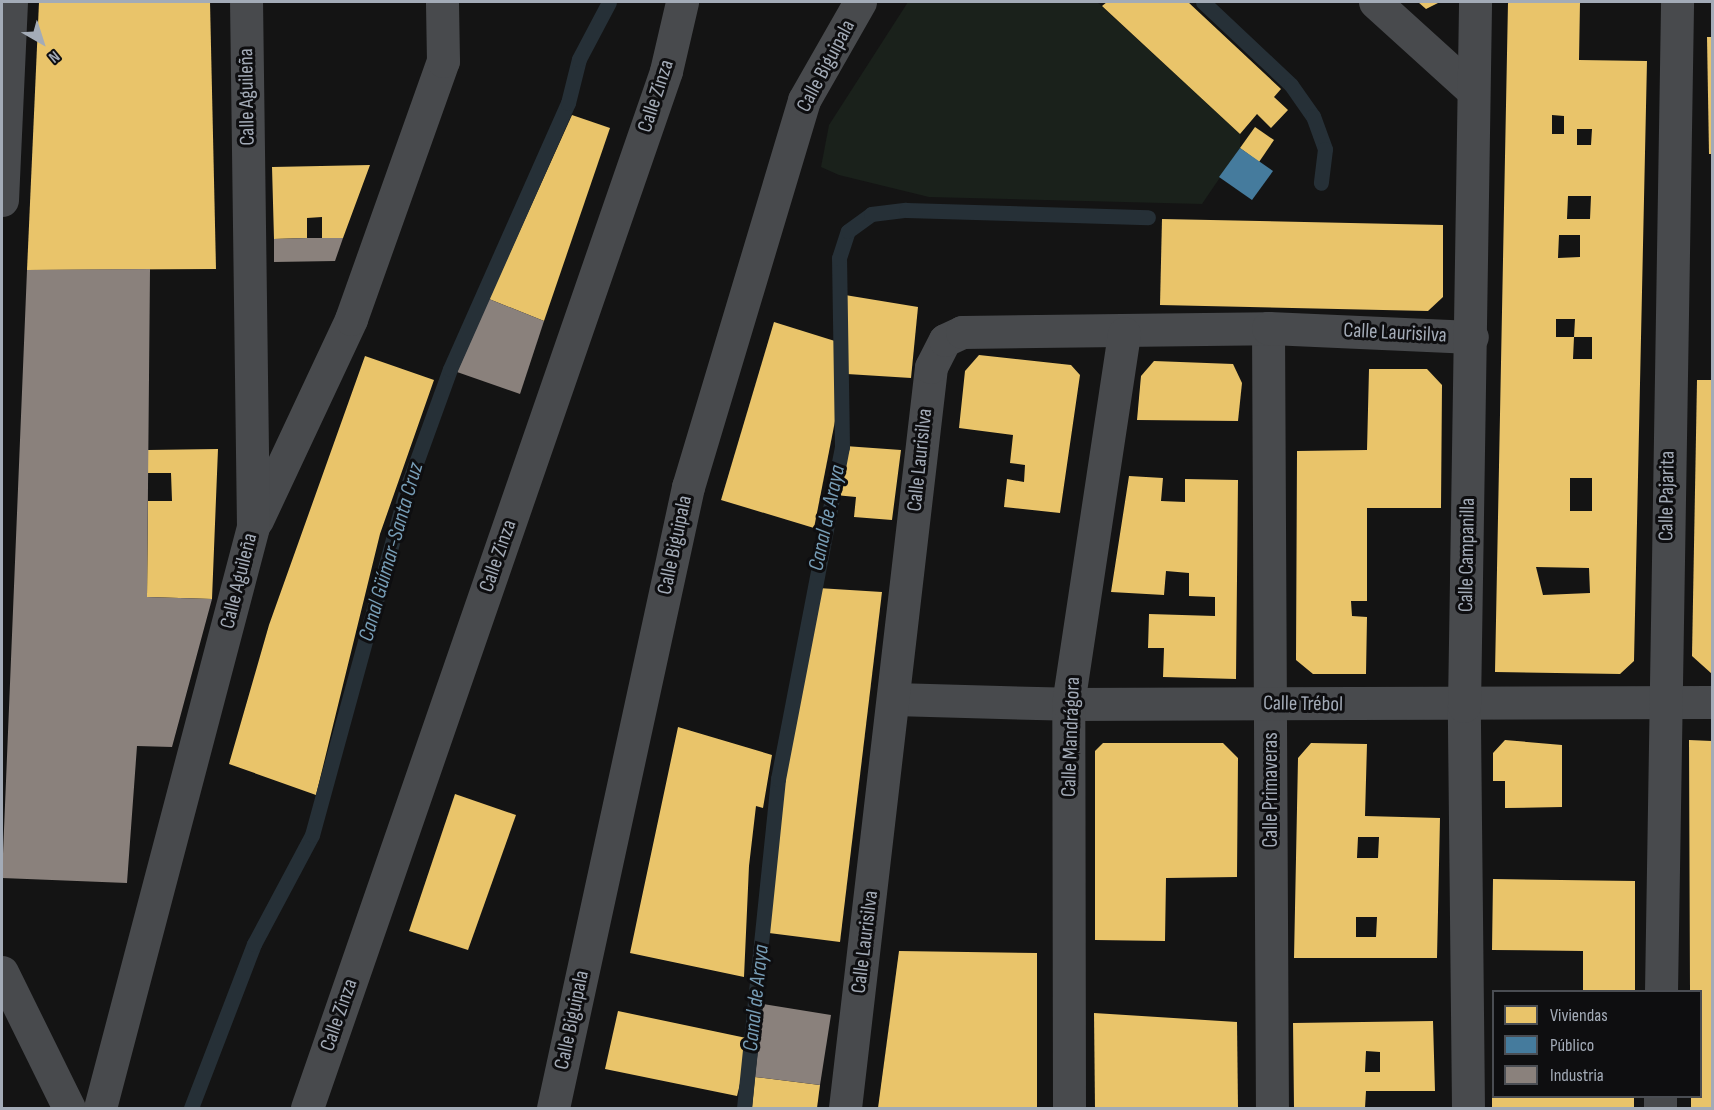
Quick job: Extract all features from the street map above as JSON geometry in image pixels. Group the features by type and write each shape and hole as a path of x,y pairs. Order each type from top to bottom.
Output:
{"street":[{"path":"2,200 11,2"},
{"name":"Calle Aguileña","path":"100,1108 253,527 246,2"},
{"path":"253,527 355,308 443,61 442,2"},
{"name":"Calle Zinza","path":"307,1108 666,71 682,2"},
{"name":"Calle Biguipala","path":"553,1108 687,487 804,100 860,2"},
{"path":"1374,2 1472,90"},
{"name":"Calle Campanilla","path":"1468,1108 1464,706 1472,337 1472,90 1475,2"},
{"name":"Calle Pajarita","path":"1661,990 1677,2"},
{"name":"Calle Laurisilva","path":"845,1108 931,367 945,340 962,332 1124,333 1268,328 1472,337"},
{"name":"Calle Primaveras","path":"1268,328 1272,1108"},
{"name":"Calle Mandrágora","path":"1069,1108 1068,704 1124,333"},
{"name":"Calle Trébol","path":"894,699 1068,704 1271,703 1464,706 1713,702"},
{"path":"2,972 69,1108"}],"shaded area":[{"path":"908,2 1097,2 1240,134 1240,148 1202,204 929,197 839,175 821,167 829,125"}],"building: Viviendas":[{"path":"39,2 210,2 216,269 27,270"},
{"path":"1107,2 1188,2 1281,89 1274,97 1288,110 1271,128 1257,114 1240,134 1102,6"},
{"path":"1418,2 1440,2 1426,9"},
{"path":"1508,2 1580,2 1579,60 1647,61 1634,661 1620,674 1495,672","holes":["1552,115 1564,116 1564,134 1552,134","1577,129 1592,129 1591,145 1577,145","1568,196 1591,196 1590,219 1567,219","1559,235 1580,235 1580,257 1558,258","1556,319 1575,319 1574,337 1556,337","1574,337 1592,337 1592,359 1573,359","1570,478 1592,478 1592,511 1570,511","1536,567 1589,568 1590,593 1543,595"]},
{"path":"1707,37 1712,37 1712,154 1709,154"},
{"path":"572,115 610,128 544,321 489,299"},
{"path":"1255,127 1274,140 1259,162 1240,148"},
{"path":"370,165 343,238 322,238 322,217 307,218 307,238 274,239 272,167"},
{"path":"1162,219 1443,225 1443,297 1428,311 1160,305"},
{"path":"845,295 918,307 911,378 847,374"},
{"path":"774,322 838,342 836,416 814,528 721,500"},
{"path":"979,355 1071,365 1080,375 1060,513 1004,507 1007,479 1024,482 1025,465 1010,463 1013,435 959,428 965,371"},
{"path":"365,356 434,380 380,534 316,795 229,764 269,625"},
{"path":"1154,361 1233,364 1242,383 1238,421 1137,420 1141,376"},
{"path":"1369,369 1427,369 1442,385 1441,508 1367,508 1367,601 1351,601 1352,616 1367,617 1366,674 1313,674 1296,660 1297,451 1367,450"},
{"path":"1697,380 1712,380 1712,674 1692,656"},
{"path":"845,446 901,450 892,520 854,517 856,497 835,495"},
{"path":"218,449 212,599 147,597 148,501 172,501 171,473 148,473 148,450"},
{"path":"1129,476 1163,478 1161,501 1185,502 1185,479 1238,480 1236,679 1163,677 1164,648 1148,648 1149,614 1215,616 1215,597 1189,596 1189,573 1166,571 1164,595 1111,592"},
{"path":"818,588 882,592 840,942 769,933 782,798"},
{"path":"678,727 772,755 763,808 756,806 749,866 744,977 630,953"},
{"path":"1505,740 1562,745 1562,807 1505,808 1505,781 1493,781 1493,753"},
{"path":"1689,740 1712,741 1712,1108 1691,1108 1691,1098 1702,1098 1702,990 1690,990"},
{"path":"1103,743 1223,743 1238,758 1237,877 1166,878 1165,941 1095,940 1095,751"},
{"path":"1311,743 1367,744 1365,816 1440,818 1437,958 1294,958 1298,758","holes":["1358,837 1379,837 1378,858 1357,858","1356,917 1377,917 1376,937 1356,937"]},
{"path":"455,794 516,815 468,950 409,931"},
{"path":"1493,879 1635,881 1635,990 1583,990 1583,951 1492,950"},
{"path":"899,951 1037,953 1037,1108 878,1108"},
{"path":"618,1011 751,1039 737,1096 605,1069"},
{"path":"1094,1013 1237,1022 1238,1108 1095,1108"},
{"path":"1433,1021 1435,1091 1366,1091 1365,1108 1294,1108 1293,1023","holes":["1366,1051 1380,1052 1380,1072 1365,1072"]},
{"path":"755,1077 820,1085 817,1108 752,1108"},
{"path":"1492,1098 1634,1098 1634,1108 1492,1108"}],"building: Público":[{"path":"1240,148 1273,171 1252,200 1219,177"}],"building: Industria":[{"path":"343,238 335,261 274,262 274,239"},
{"path":"150,269 147,597 212,599 172,747 137,746 127,883 2,878 27,270"},
{"path":"489,299 544,321 520,394 457,372"},
{"path":"763,1004 831,1015 820,1085 755,1077"}],"waterway":[{"name":"Canal Güímar-Santa Cruz","path":"191,1108 254,944 312,835 408,485 450,369 568,103 579,59 609,2"},
{"name":"Canal de Araya","path":"1203,2 1291,85 1313,116 1325,149 1321,183"},
{"name":"Canal de Araya","path":"744,1108 778,779 842,447 839,258 848,231 871,214 906,210 1148,217"}]}
